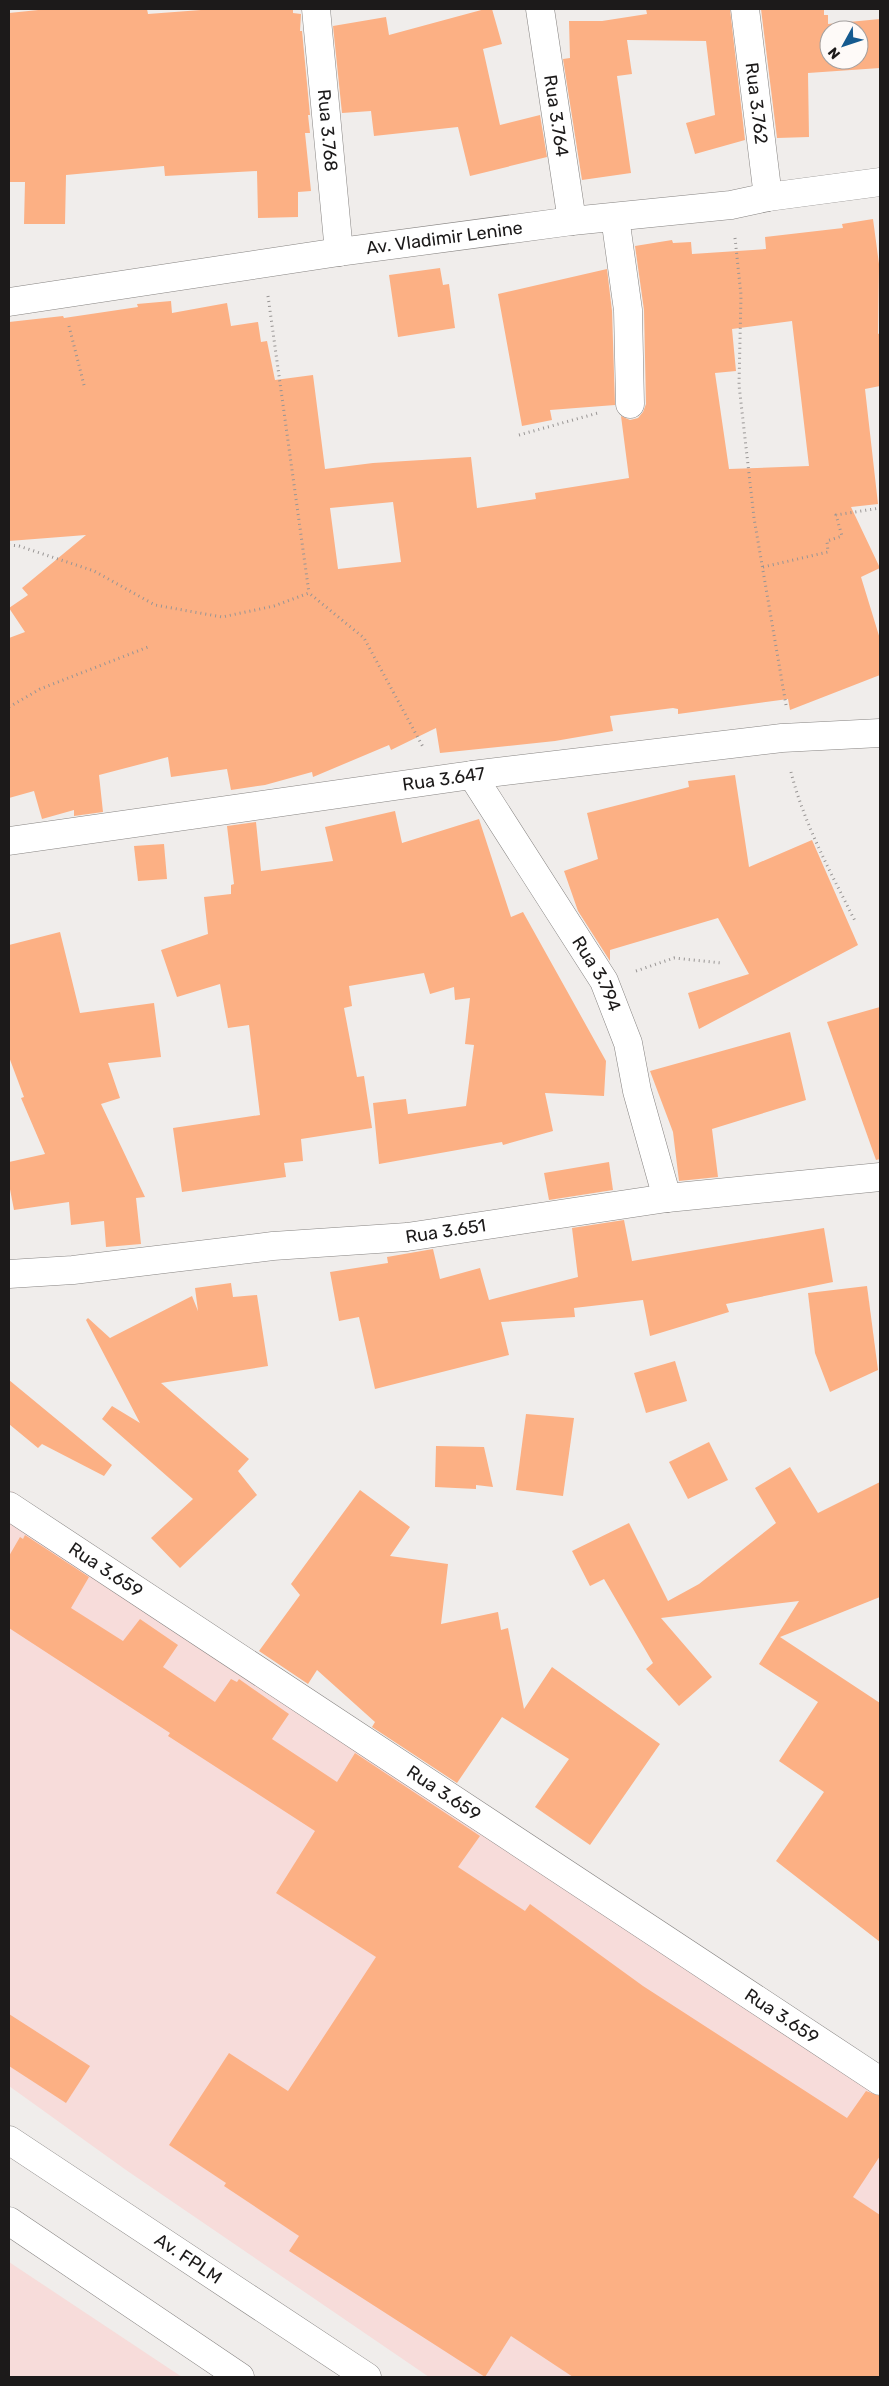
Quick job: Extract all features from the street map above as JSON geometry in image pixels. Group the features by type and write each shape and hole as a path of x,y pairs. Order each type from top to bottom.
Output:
{"street":[{"name":"Rua 3.768","path":"316,9 338,252"},
{"name":"Rua 3.764","path":"540,9 572,221"},
{"name":"Rua 3.762","path":"745,9 768,198"},
{"name":"Av. Vladimir Lenine","path":"9,302 338,252 572,221 731,205 880,182"},
{"path":"614,217 628,310 630,404"},
{"name":"Rua 3.647","path":"9,841 439,779 787,737 880,733"},
{"name":"Rua 3.794","path":"472,775 604,982 628,1043 637,1091 667,1198"},
{"name":"Rua 3.651","path":"9,1274 73,1270 273,1246 407,1237 667,1198 880,1176"},
{"name":"Rua 3.659","path":"9,1506 880,2081"},
{"name":"Av. FPLM","path":"9,2140 367,2377"},
{"path":"9,2221 240,2377"}],"path":[{"path":"731,205 741,295 739,385 754,518 795,788 827,865 855,921"},
{"path":"264,264 309,593 364,638 439,779"},
{"path":"63,294 73,348 85,389"},
{"path":"519,435 630,404"},
{"path":"762,567 828,552 827,541 842,536 836,514 880,508"},
{"path":"9,545 19,546 94,570 155,605 222,617 274,606 309,593"},
{"path":"9,707 40,689 148,647"},
{"path":"604,982 674,958 722,963"}],"shaded area":[{"path":"12,1491 880,2085 880,2377 429,2377 126,2170 9,2086 9,1497"},
{"path":"9,2262 182,2377 9,2377"}],"building":[{"path":"48,9 147,9 148,14 214,9 293,9 293,13 301,14 300,31 302,31 310,115 308,115 310,133 305,133 311,191 298,192 298,217 258,218 257,171 165,176 164,166 66,175 65,224 24,224 25,182 9,182 9,13"},
{"path":"485,9 492,9 502,44 483,49 500,125 540,115 547,157 470,176 458,127 374,136 371,111 342,113 333,26 386,17 389,35"},
{"path":"646,9 730,9 745,140 695,154 686,123 715,115 706,41 627,40 632,74 617,76 631,173 582,180 563,59 570,58 569,21 602,21 647,14"},
{"path":"761,9 824,9 824,15 828,15 828,20 819,20 819,70 851,70 808,73 809,137 777,138"},
{"path":"880,19 880,68 869,69 869,20"},
{"path":"873,219 879,264 878,334 880,333 880,386 865,389 878,504 851,507 880,568 861,577 880,639 880,675 790,710 788,699 678,714 678,709 673,708 610,716 613,731 555,741 440,753 436,728 391,750 389,745 313,777 312,772 265,785 231,790 227,769 171,777 168,757 99,775 103,812 74,816 74,810 42,819 34,791 9,798 9,638 25,632 9,608 28,595 22,588 86,535 9,541 9,322 63,316 64,318 138,307 137,304 171,301 172,313 227,303 231,326 258,322 261,342 267,341 275,380 313,375 325,469 373,463 471,457 477,508 536,499 535,493 629,478 621,416 630,420 638,418 646,404 644,310 635,246 672,240 673,243 691,242 692,254 766,249 765,237 843,228 842,224","holes":["792,321 809,466 729,469 715,373 736,371 732,329","393,502 401,562 338,569 330,508"]},
{"path":"440,268 443,285 449,284 455,328 398,337 389,275"},
{"path":"607,269 612,311 615,405 550,410 552,420 522,426 498,294"},
{"path":"735,775 749,867 812,840 858,945 699,1029 688,993 749,974 718,918 610,950 610,961 578,911 564,871 598,859 587,813 689,787 688,781"},
{"path":"395,811 402,843 479,819 511,917 523,912 606,1061 604,1096 545,1093 553,1131 503,1145 502,1142 379,1164 373,1103 406,1099 408,1114 466,1106 474,1045 465,1044 470,998 455,1000 454,987 430,994 424,973 349,986 352,1006 344,1008 357,1077 364,1076 372,1128 301,1139 303,1161 284,1163 286,1177 182,1192 173,1128 260,1115 249,1025 228,1028 220,984 177,997 161,950 208,934 204,897 231,894 231,885 234,884 227,826 256,822 261,871 333,861 325,827"},
{"path":"164,844 167,879 138,881 134,846"},
{"path":"60,932 80,1013 154,1003 161,1057 108,1063 120,1098 101,1104 145,1197 136,1198 141,1244 106,1247 104,1221 71,1225 69,1202 14,1210 9,1184 9,1162 45,1154 21,1098 24,1097 9,1057 9,945"},
{"path":"880,1007 880,1159 876,1160 827,1022"},
{"path":"790,1032 806,1100 712,1129 718,1177 679,1181 673,1132 650,1071"},
{"path":"609,1162 613,1190 549,1200 544,1173"},
{"path":"624,1220 632,1261 824,1228 833,1282 726,1304 729,1312 650,1336 643,1300 574,1308 575,1317 501,1322 509,1355 375,1389 359,1317 339,1321 330,1272 388,1263 387,1257 433,1249 440,1279 480,1268 489,1300 578,1277 572,1228"},
{"path":"231,1283 233,1297 257,1295 268,1366 161,1383 249,1459 238,1471 257,1495 180,1568 151,1538 193,1499 102,1419 112,1406 140,1423 86,1320 88,1318 110,1338 192,1296 198,1311 195,1288"},
{"path":"867,1286 878,1370 830,1392 815,1353 808,1293"},
{"path":"675,1361 687,1401 646,1413 634,1373"},
{"path":"9,1380 112,1465 104,1476 42,1444 38,1448 9,1424"},
{"path":"526,1414 574,1418 563,1496 516,1490"},
{"path":"709,1442 728,1480 688,1499 669,1462"},
{"path":"436,1446 484,1447 493,1487 476,1485 476,1489 435,1487"},
{"path":"790,1467 818,1513 880,1482 880,1597 780,1637 880,1703 880,1942 776,1861 824,1792 779,1761 818,1702 759,1664 799,1601 661,1618 712,1677 679,1706 646,1669 653,1663 604,1579 590,1586 572,1551 629,1523 668,1601 699,1584 776,1523 755,1488"},
{"path":"360,1490 410,1527 390,1556 448,1564 441,1624 498,1612 501,1630 508,1628 524,1709 552,1667 660,1744 590,1845 535,1807 569,1759 502,1717 457,1783 372,1727 375,1722 317,1670 308,1684 259,1651 300,1595 291,1584"},
{"path":"25,1535 89,1577 71,1608 123,1641 140,1619 178,1645 163,1667 215,1702 231,1679 237,1682 239,1679 289,1714 272,1739 337,1782 355,1753 480,1836 458,1867 525,1911 530,1904 643,1986 847,2118 866,2091 880,2096 880,2156 853,2197 880,2215 880,2377 573,2377 511,2336 485,2377 289,2251 299,2236 224,2186 226,2183 169,2145 229,2053 288,2091 376,1957 276,1893 315,1831 168,1736 170,1733 9,1628 9,1556 20,1537 23,1539"},
{"path":"9,2014 90,2066 66,2103 9,2066"}]}
